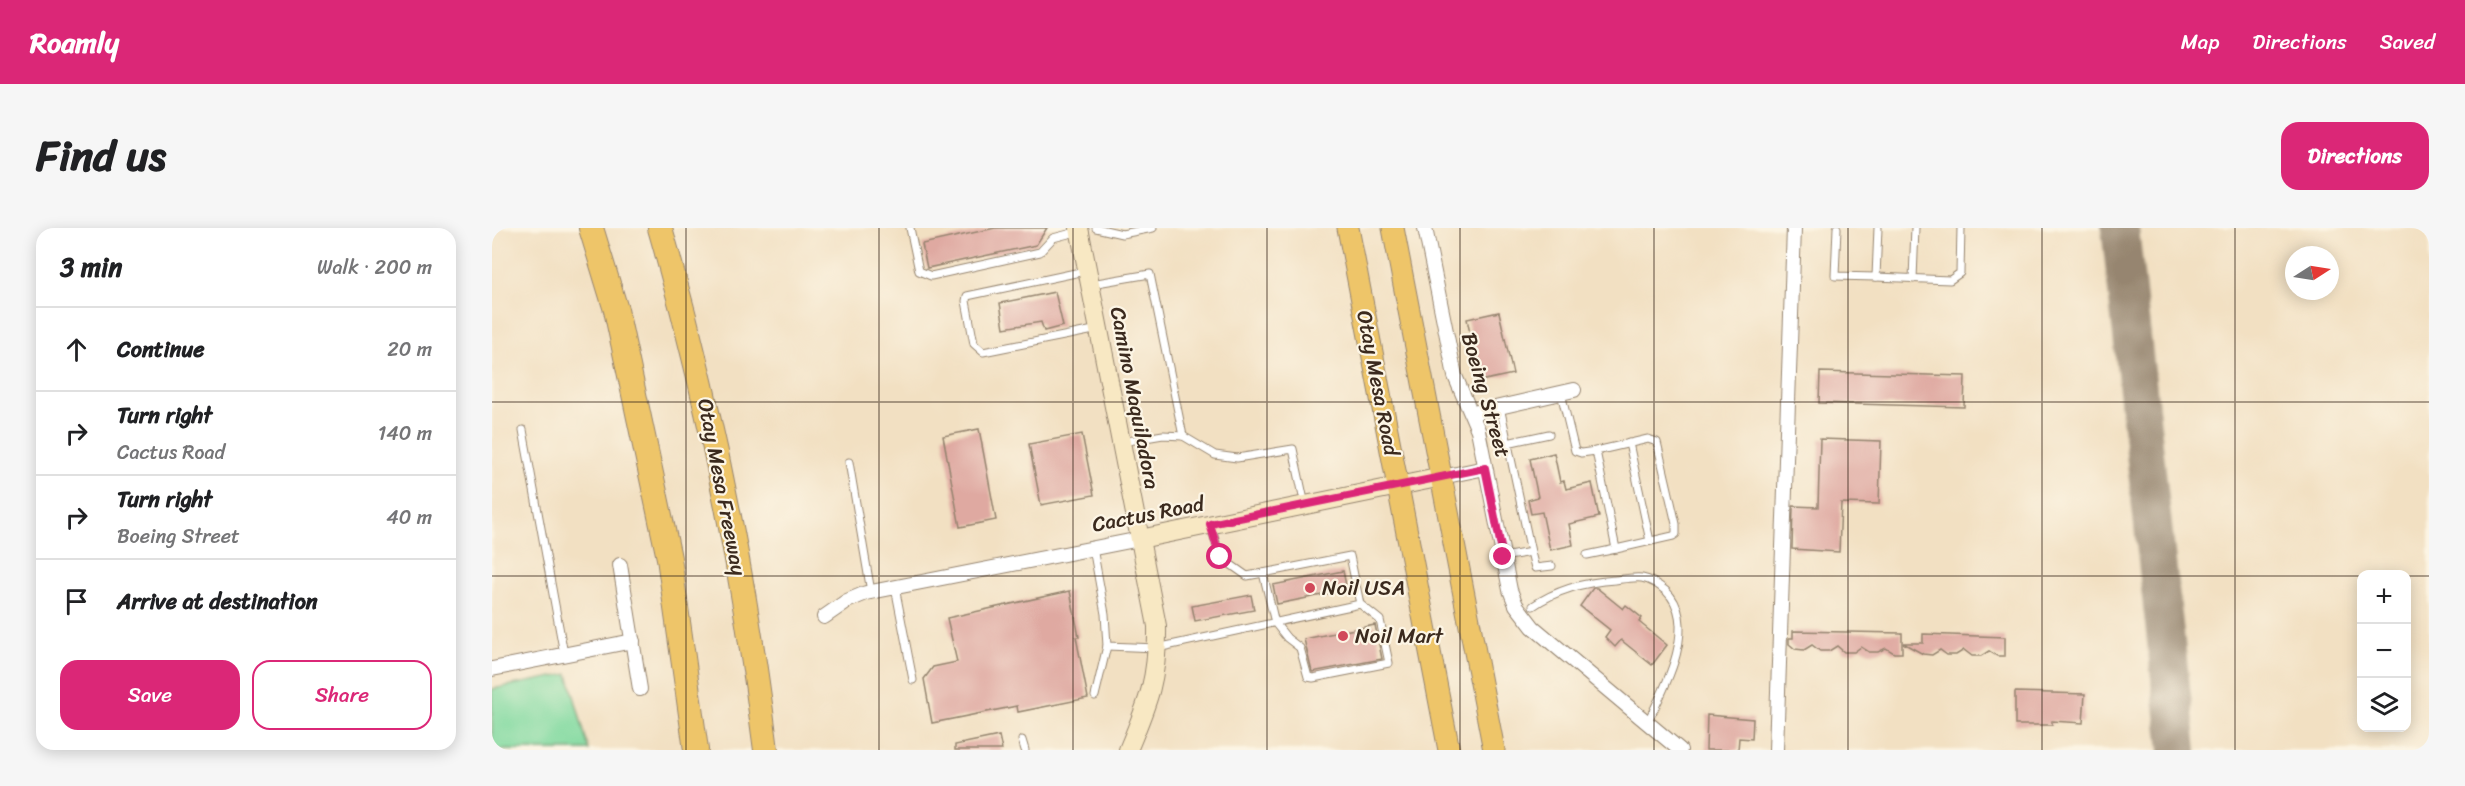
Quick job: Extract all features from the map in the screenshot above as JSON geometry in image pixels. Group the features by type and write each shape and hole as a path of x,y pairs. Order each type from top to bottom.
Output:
{"highway":[{"path":"591,228 616,310 669,558 696,750"},
{"name":"Otay Mesa Freeway","path":"660,228 709,418 731,520 756,672 766,750"}],"main road":[{"name":"Otay Mesa Road","path":"1348,228 1449,750"},
{"path":"1393,228 1494,750"}],"street":[{"name":"Boeing Street","path":"1425,228 1455,376 1473,413 1510,590 1523,616 1680,750"},
{"path":"1776,750 1794,228"},
{"name":"Camino Maquiladora","path":"1085,229 1089,278 1154,608 1157,648 1150,696 1128,750"},
{"path":"1473,413 1568,392"},
{"name":"Cactus Road","path":"824,617 847,601 871,592 1485,468"},
{"path":"620,565 639,689"},
{"path":"492,669 633,641"}],"lane":[{"path":"910,228 920,271 931,276 1040,252 1053,238 1085,229 1122,234 1153,228"},
{"path":"1837,228 1834,276 1950,280 1960,273 1961,228"},
{"path":"1876,277 1878,228"},
{"path":"1913,279 1915,228"},
{"path":"1099,328 983,352 974,344 967,296 1089,278 1150,274 1183,436"},
{"path":"1568,392 1575,451 1581,453 1596,451 1648,439 1657,442 1676,524 1676,534 1673,536 1587,555"},
{"path":"1500,407 1535,568 1552,566"},
{"path":"523,430 564,654"},
{"path":"1508,443 1548,434"},
{"path":"1121,442 1163,435 1183,436 1215,455 1237,458 1293,449 1305,505"},
{"path":"1629,443 1650,541"},
{"path":"1596,451 1616,549"},
{"path":"849,462 871,592"},
{"path":"1210,524 1220,557 1247,576 1350,556 1360,604 1380,620 1389,663 1313,678 1308,677 1300,648 1287,639 1275,623 1263,573"},
{"path":"1093,548 1105,614 1107,646 1095,696"},
{"path":"1503,557 1531,552"},
{"path":"1533,606 1545,597 1576,585 1597,581 1642,578 1658,584 1670,595 1680,618 1680,634 1667,683 1647,723"},
{"path":"896,587 913,680"},
{"path":"1107,646 1157,648 1360,604"},
{"path":"1022,740 1025,750"}],"green space":[{"path":"568,674 589,750 492,750 492,689"}],"building":[{"path":"995,228 1047,228 1036,245 927,268 922,244"},
{"path":"1055,292 1063,326 1044,331 1041,322 1004,328 1000,303"},
{"path":"1499,312 1513,374 1480,381 1467,319"},
{"path":"1820,372 1965,376 1964,407 1819,403"},
{"path":"979,429 996,520 960,527 943,436"},
{"path":"1082,434 1094,495 1041,505 1029,444"},
{"path":"1820,439 1881,441 1879,504 1841,503 1839,552 1792,549 1793,506 1818,507"},
{"path":"1554,453 1560,482 1564,481 1566,489 1592,483 1599,517 1569,524 1573,545 1550,550 1542,512 1531,514 1528,500 1538,497 1530,459"},
{"name":"Noil USA","path":"1343,571 1347,590 1277,604 1273,585"},
{"path":"1593,588 1597,588 1623,609 1626,605 1642,618 1639,622 1667,645 1652,665 1621,640 1615,647 1605,637 1610,630 1580,606"},
{"path":"1070,591 1088,698 1018,712 1017,706 932,723 924,679 933,667 957,662 947,618"},
{"path":"1251,595 1254,610 1195,621 1192,606"},
{"path":"1375,625 1382,659 1312,672 1304,639"},
{"path":"1793,631 1902,633 1902,653 1894,653 1886,648 1878,652 1869,652 1861,647 1854,652 1844,652 1837,646 1829,651 1820,651 1812,645 1804,650 1795,649 1789,644 1789,638 1793,638"},
{"path":"1923,634 2005,637 2005,656 1997,656 1989,651 1981,656 1972,656 1964,650 1956,655 1947,655 1940,650 1932,655 1923,654 1903,643 1923,643"},
{"path":"2015,692 2085,694 2083,723 2052,721 2052,725 2015,725"},
{"path":"1707,715 1753,719 1752,739 1739,738 1738,750 1706,750"},
{"path":"999,736 1002,750 955,750 955,745"}],"taxiway":[{"path":"2120,228 2178,750"}],"place":[{"name":"Noil USA","path":"1310,588"},
{"name":"Noil Mart","path":"1343,636"}],"route":[{"path":"1220,557 1210,524 1485,468 1503,557"}]}
